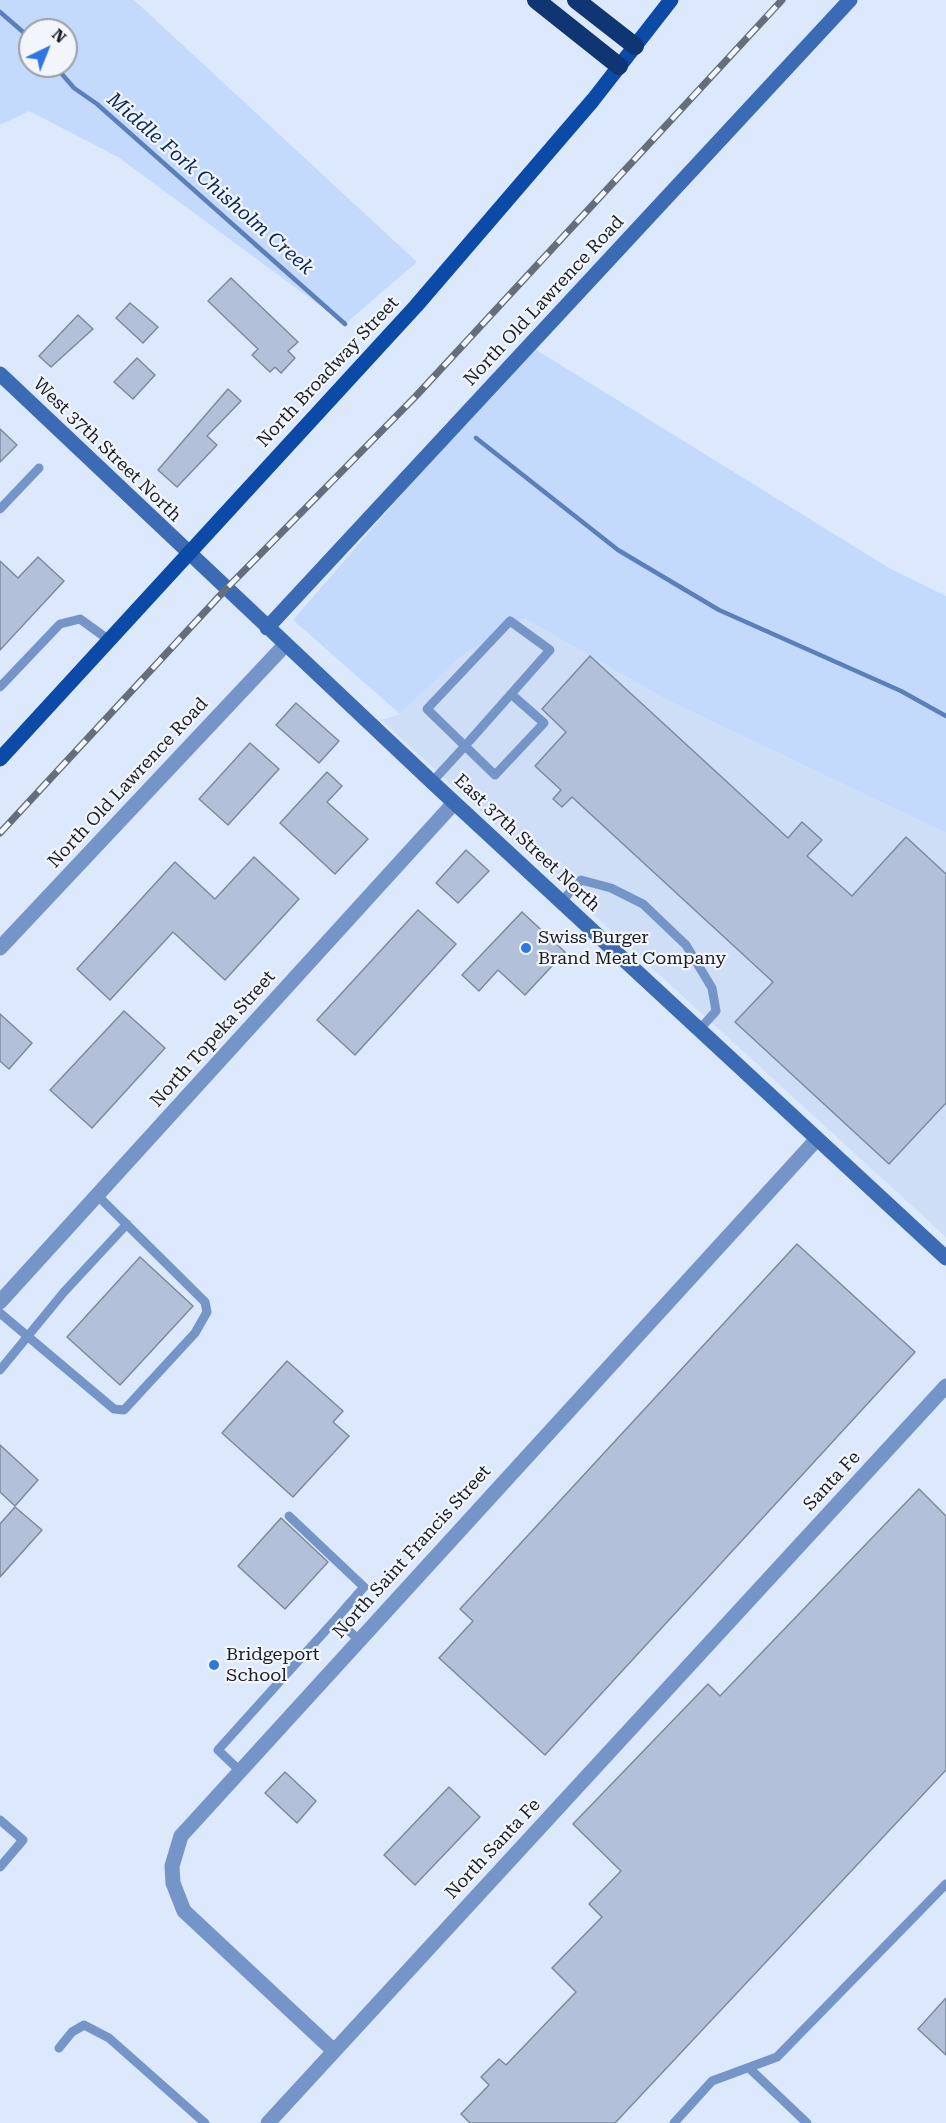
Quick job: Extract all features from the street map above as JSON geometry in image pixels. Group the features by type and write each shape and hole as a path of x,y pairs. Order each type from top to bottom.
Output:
{"highway":[{"path":"536,0 619,66"},
{"path":"576,0 635,46"}],"main road":[{"name":"North Broadway Street","path":"0,759 416,306 619,66 671,0"}],"street":[{"name":"North Old Lawrence Road","path":"267,628 850,0"},
{"name":"West 37th Street North","path":"0,374 188,554"},
{"name":"East 37th Street North","path":"188,554 946,1258"},
{"name":"North Old Lawrence Road","path":"0,948 285,645"},
{"name":"North Topeka Street","path":"0,1302 454,803"},
{"name":"North Saint Francis Street","path":"334,2051 184,1911 177,1898 172,1866 181,1836 817,1139"},
{"name":"Santa Fe","path":"747,1602 944,1392"},
{"name":"North Santa Fe","path":"268,2123 747,1602"}],"lane":[{"path":"0,509 39,468"},
{"path":"0,687 60,624 80,619 109,640"},
{"path":"432,782 465,746 511,694 550,650 510,621 427,709 465,746 495,775 544,723 511,694"},
{"path":"561,902 581,880 611,888 643,904 686,945 712,988 716,1011 699,1030"},
{"path":"0,1313 114,1409 124,1410 195,1333 207,1312 205,1302 97,1195"},
{"path":"0,1370 64,1292 127,1224"},
{"path":"240,1770 218,1750 364,1587 289,1516"},
{"path":"336,1619 359,1640"},
{"path":"0,1820 23,1840 0,1867"},
{"path":"674,2123 712,2081 777,2057 946,1884"},
{"path":"59,2048 72,2032 84,2025 109,2038 198,2121"},
{"path":"749,2068 807,2123"}],"shaded area":[{"path":"0,0 134,0 417,262 345,324 118,157 29,111 0,125"},
{"path":"530,346 889,568 946,596 946,833 665,699 524,618 460,657 400,714 293,620"},
{"path":"524,618 665,699 946,833 946,1237 381,720 400,714 460,657"}],"building":[{"path":"231,278 298,342 288,351 295,358 281,373 275,367 270,372 252,355 258,349 208,301"},
{"path":"130,303 158,327 143,343 116,318"},
{"path":"78,315 93,329 51,367 39,356"},
{"path":"137,358 155,375 133,399 114,382"},
{"path":"228,389 241,401 207,436 217,445 177,487 158,470"},
{"path":"0,429 17,445 0,462"},
{"path":"38,557 64,581 0,650 0,561 18,578"},
{"path":"590,656 788,838 802,822 822,840 807,856 852,896 906,837 946,874 946,1103 889,1164 735,1022 773,982 572,797 562,807 553,799 561,790 535,766 566,732 542,709"},
{"path":"296,703 339,741 319,763 276,725"},
{"path":"250,743 279,769 228,825 199,799"},
{"path":"327,772 342,786 327,802 368,839 335,874 280,823"},
{"path":"466,850 489,871 458,903 436,883"},
{"path":"254,857 299,899 225,980 173,932 110,1000 77,969 175,862 215,899"},
{"path":"418,910 456,944 355,1055 317,1020"},
{"path":"522,912 565,952 525,995 498,970 479,991 462,975"},
{"path":"124,1011 165,1048 92,1128 50,1090"},
{"path":"0,1014 32,1043 9,1069 0,1061"},
{"path":"797,1244 915,1352 545,1755 439,1658 473,1621 460,1609"},
{"path":"140,1257 193,1306 120,1385 67,1337"},
{"path":"287,1361 343,1411 333,1422 349,1436 293,1497 222,1433"},
{"path":"0,1445 38,1480 15,1506 0,1492"},
{"path":"919,1489 946,1516 946,1770 615,2123 470,2123 461,2114 489,2085 481,2077 499,2059 506,2065 576,1992 552,1968 602,1917 589,1904 621,1871 573,1824 708,1684 720,1696"},
{"path":"15,1507 42,1530 0,1577 0,1524"},
{"path":"281,1518 328,1562 285,1609 238,1566"},
{"path":"285,1772 316,1801 297,1823 265,1793"},
{"path":"449,1787 480,1817 415,1885 384,1855"},
{"path":"946,1998 946,2055 918,2029"}],"waterway":[{"name":"Middle Fork Chisholm Creek","path":"0,12 18,28"},
{"name":"Middle Fork Chisholm Creek","path":"65,78 74,88 97,104 345,324"},
{"name":"Middle Fork Chisholm Creek","path":"476,438 618,550 719,610 901,691 946,716"}],"railway":[{"path":"0,833 226,589 416,396 782,0"}],"place":[{"name":"Swiss Burger Brand Meat Company","path":"526,948"},
{"name":"Bridgeport School","path":"214,1665"}]}
